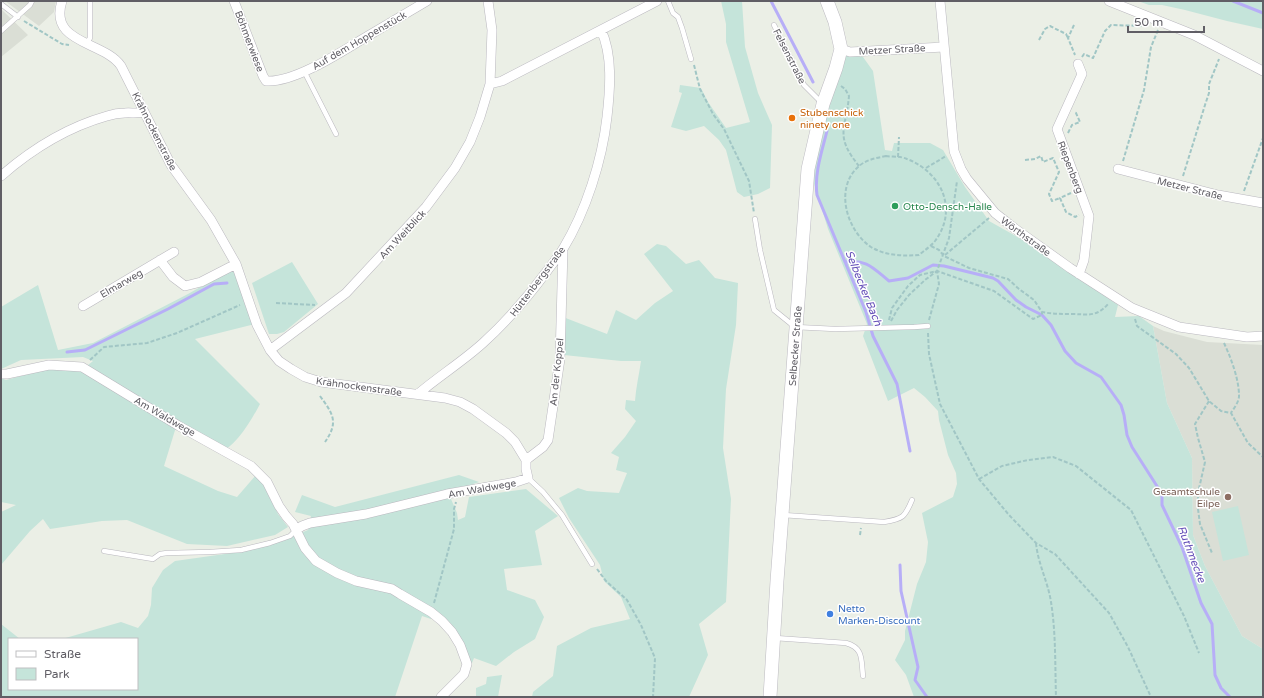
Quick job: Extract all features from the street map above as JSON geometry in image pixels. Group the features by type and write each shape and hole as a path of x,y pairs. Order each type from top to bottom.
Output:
{"main road":[{"name":"Selbecker Straße","path":"770,697 773,638 808,169 823,104 841,49 835,22 827,1"}],"street":[{"name":"Krähnockenstraße","path":"62,1 59,10 61,22 64,28 77,39 109,54 118,61 171,165 211,220 236,264 257,325 270,350 279,361 305,377 321,382 418,394 460,402 473,409 506,432 515,442 526,460 528,478"},
{"name":"Böhmerwiese","path":"234,1 266,81"},
{"name":"Auf dem Hoppenstück","path":"266,81 285,78 318,65 427,1"},
{"name":"Am Weitblick","path":"270,350 346,293 426,207 455,168 480,117 490,84 492,30 488,1"},
{"path":"490,84 502,81 657,1"},
{"name":"Wörthstraße","path":"940,1 954,151 967,179 995,213 1079,274 1132,308 1179,327 1247,337 1263,336"},
{"path":"1109,1 1194,35 1263,71"},
{"name":"Hüttenbergstraße","path":"418,394 481,345 509,318 538,283 563,249 578,221 593,180 602,148 609,102 610,71 604,38 601,30"},
{"name":"Metzer Straße","path":"841,49 850,52 944,47"},
{"name":"Riepenberg","path":"1078,64 1082,74 1056,129 1089,216 1084,260 1079,274"},
{"path":"1,176 34,150 58,135 107,116 124,112 137,114 143,111"},
{"name":"Metzer Straße","path":"1119,170 1263,204"},
{"name":"An der Koppel","path":"526,460 540,450 548,440 560,359 563,249"},
{"name":"Elmarweg","path":"83,306 174,252"},
{"path":"160,260 173,277 185,286 201,282 236,264"},
{"name":"Am Waldwege","path":"1,374 49,365 82,367 179,426 251,466 267,482 279,506 296,530 310,523 366,514 447,494 516,482 528,478"},
{"path":"296,530 305,548 316,561 356,581 392,589 431,612 452,632 460,645 467,664 464,674 441,697"}],"lane":[{"path":"1,31 18,17 32,1"},
{"path":"86,44 90,38 90,1"},
{"path":"668,1 673,13 678,17 691,59"},
{"path":"1,4 18,17"},
{"name":"Felsenstraße","path":"774,25 804,85 823,104"},
{"path":"304,71 336,134"},
{"path":"755,219 760,250 774,310 796,327 835,329 928,326"},
{"path":"528,478 543,492 562,515 592,564"},
{"path":"782,515 884,522 905,515 912,500"},
{"name":"Am Waldwege","path":"104,552 152,559 160,554 167,553 241,550 270,543 290,536 296,530"},
{"path":"773,638 846,643 854,645 860,654 862,676"}],"path":[{"path":"18,17 62,44 73,45 77,39"},
{"path":"1078,64 1084,54 1093,58 1105,31 1111,25 1121,24 1142,26 1148,25 1156,20"},
{"path":"1119,170 1144,90 1156,20"},
{"path":"1068,38 1074,25"},
{"path":"1040,40 1045,28 1050,26 1066,34 1078,64"},
{"path":"1180,185 1209,93 1209,84 1223,50"},
{"path":"691,59 700,89 713,114 724,129 749,181 755,219"},
{"path":"832,80 845,89 849,96 843,126 844,142 848,151 859,166"},
{"path":"1063,145 1070,142 1067,136 1072,124 1080,122 1076,113"},
{"path":"898,158 899,137"},
{"path":"1241,200 1263,138"},
{"path":"925,168 954,151"},
{"path":"886,156 898,158 906,158 925,168 937,181 944,196 946,209 943,225 936,240 919,255 889,254 871,247 856,232 847,213 845,198 847,184 859,166 870,160 886,156"},
{"path":"1025,160 1035,159 1041,156 1043,162 1053,158 1059,172 1049,194 1052,201 1073,192"},
{"path":"888,327 897,310 909,295 937,271 944,256 949,238 956,192 958,160"},
{"path":"1060,198 1066,212 1075,217 1087,211"},
{"path":"944,256 995,213"},
{"path":"931,246 939,250 944,256 969,268 1008,279 1034,300 1042,312 1088,316 1100,311 1108,303 1111,294"},
{"path":"937,271 939,284 928,326 929,354 940,404 979,479 1036,543 1055,554 1109,613 1128,647 1151,697"},
{"path":"888,327 892,308 908,286 920,275 937,271 994,291 1033,319 1042,315 1042,312"},
{"path":"82,367 104,347 147,343 177,333 249,301"},
{"path":"276,303 314,305 323,310"},
{"path":"1132,308 1137,326 1176,354 1189,368 1208,401 1221,411 1231,413 1248,443 1263,457"},
{"path":"1216,332 1224,343 1234,367 1239,396 1237,404 1231,413"},
{"path":"320,396 330,410 334,419 330,434 325,442"},
{"path":"1208,401 1195,424 1205,462 1198,493 1198,509 1200,524 1212,553"},
{"path":"979,479 1002,466 1028,460 1053,457 1076,466 1131,510 1184,616 1199,653"},
{"path":"431,612 454,529 454,509 459,493"},
{"path":"1036,543 1037,556 1046,578 1051,602 1055,635 1056,697"},
{"path":"592,564 606,581 627,600 641,625 655,658 653,697"}],"shaded area":[{"path":"5,1 56,1 54,12 39,26"},
{"path":"1,9 28,35 1,57"},
{"name":"Gesamtschule Eilpe","path":"1153,326 1164,331 1207,342 1263,345 1263,649 1242,636 1205,566 1193,535 1192,458 1167,403"}],"green space":[{"path":"721,1 742,1 745,47 758,93 772,125 770,188 758,194 744,197 737,192 726,150 719,140 704,126 686,131 671,127 682,93 679,92 680,85 701,88 708,102 726,128 750,122 726,42 726,24"},
{"path":"1138,1 1263,1 1263,29 1162,5 1149,5"},
{"path":"844,54 863,57 873,71 885,150 892,151 894,143 930,143 943,150 965,187 989,221 1028,243 1118,305 1115,317 1139,316 1153,326 1167,403 1192,458 1193,535 1205,566 1242,636 1263,649 1263,697 914,697 906,675 895,660 905,640 905,631 917,584 926,562 928,542 922,513 953,497 957,484 956,473 948,455 938,411 925,397 914,388 888,401 863,336 867,324 828,229 812,177 825,106"},
{"path":"657,244 666,246 686,264 699,260 715,278 738,283 736,325 726,389 723,448 731,499 726,602 699,624 708,655 689,697 532,697 533,692 553,676 557,646 591,628 630,619 621,597 604,581 600,565 569,518 559,498 578,488 587,491 619,493 627,473 616,470 619,457 611,453 636,421 625,409 626,400 635,401 641,361 621,361 564,355 563,317 607,334 616,310 636,320 655,303 673,291 644,254"},
{"path":"292,262 318,304 284,332 269,334 252,283"},
{"path":"234,268 255,324 195,339 260,404 239,437 228,448 222,451 176,427 164,466 218,491 237,497 256,475 268,491 278,514 288,527 275,535 227,546 187,544 127,520 102,521 50,529 43,519 30,531 1,565 1,512 16,505 1,502 1,378 6,380 47,369 82,370 93,361 83,357 21,360 1,369 1,307 38,285 58,350 93,343 188,294"},
{"path":"459,475 479,482 448,492 457,513 458,520 465,517 469,497 526,489 558,516 535,531 542,565 504,569 507,590 535,600 544,617 535,639 514,652 496,666 474,658 472,663 464,663 455,643 442,627 432,616 431,619 422,616 395,697 1,697 1,624 19,638 8,638 8,690 138,690 138,638 65,638 121,622 138,628 148,616 151,605 152,588 163,570 175,561 246,551 282,541 308,530 311,516 295,512 302,495 335,507"},
{"path":"1238,506 1249,555 1223,561 1212,512"},
{"path":"502,675 498,697 476,697 476,688 486,684 487,677"}],"waterway":[{"name":"Selbecker Bach","path":"771,1 813,82"},
{"path":"1233,1 1263,13"},
{"name":"Selbecker Bach","path":"827,131 818,171 816,187 817,195 866,312 873,336 897,384 910,451"},
{"name":"Ruthmecke","path":"845,262 853,261 864,263 874,268 889,281 908,278 933,265 944,266 993,278 998,281 1016,300 1042,315 1051,325 1065,351 1076,363 1101,377 1121,405 1127,435 1132,447 1162,494 1162,505 1182,547 1201,603 1212,624 1215,675 1221,688 1230,697"},
{"path":"67,352 85,350 168,309 214,284 227,283"},
{"name":"Selbecker Bach","path":"900,565 901,591 918,667 915,680 927,697"}],"place":[{"name":"Stubenschick ninety one","path":"792,118"},
{"name":"Otto-Densch-Halle","path":"895,206"},
{"name":"Gesamtschule Eilpe","path":"1228,497"},
{"name":"Netto Marken-Discount","path":"830,614"}]}
